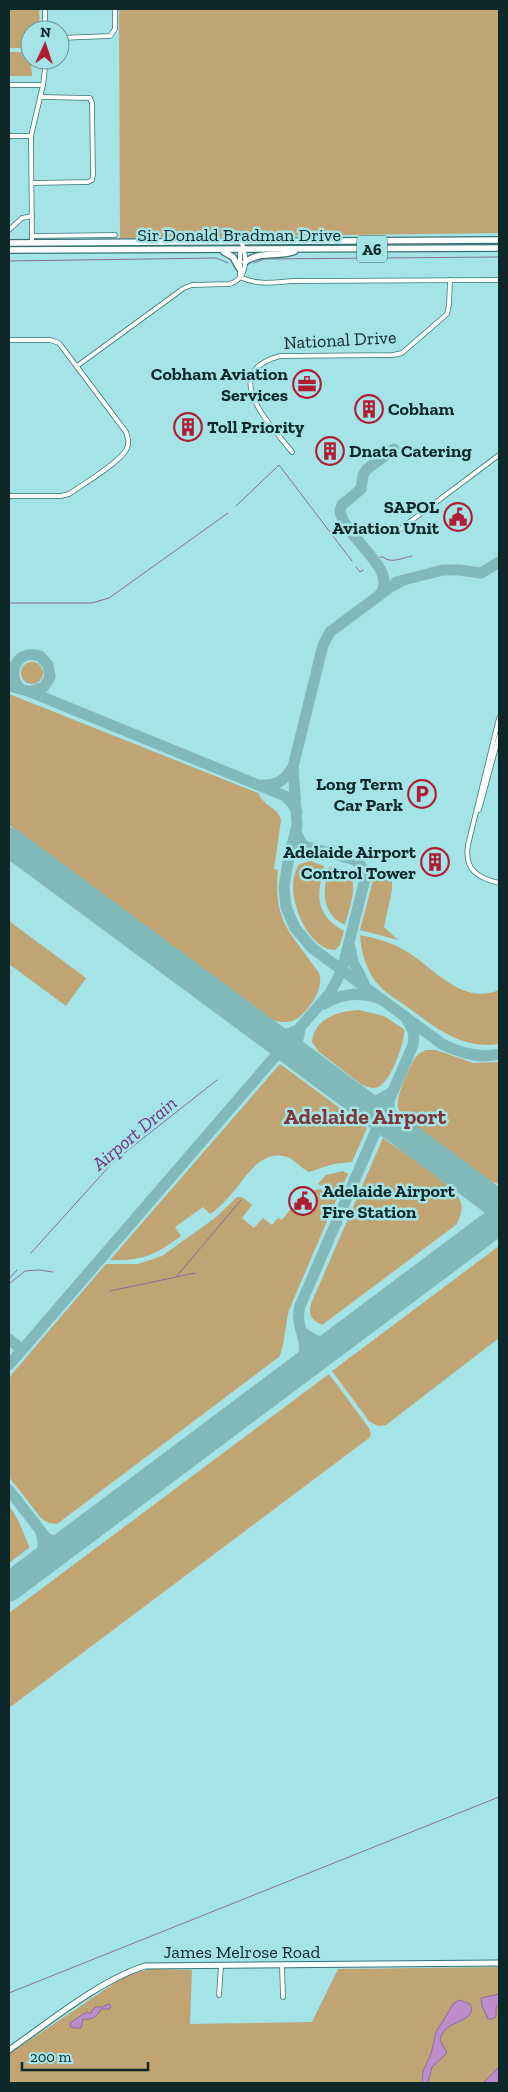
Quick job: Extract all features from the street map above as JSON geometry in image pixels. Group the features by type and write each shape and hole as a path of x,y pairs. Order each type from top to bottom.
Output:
{"main road":[{"name":"Sir Donald Bradman Drive","path":"9,243 499,240"},
{"path":"22,250 32,243 39,251"},
{"name":"Sir Donald Bradman Drive","path":"9,250 499,248"},
{"path":"219,250 233,257 239,268"},
{"path":"245,262 251,257 262,254 287,254 297,250"}],"street":[{"path":"70,38 106,38 113,34 115,29 115,9"},
{"path":"32,243 31,136 45,70"},
{"path":"9,85 43,85"},
{"path":"32,183 88,182 92,180 93,175 92,103 90,98 40,97"},
{"path":"9,136 31,136"},
{"path":"9,230 22,218 32,216"},
{"name":"Sir Donald Bradman Drive","path":"32,236 115,235"},
{"path":"240,277 239,268 242,243"},
{"path":"77,366 184,288 192,285 230,284 240,277 245,271 242,250"},
{"path":"240,277 257,283 499,280"},
{"name":"National Drive","path":"292,452 252,399 252,381 258,368 280,356 393,355 402,353 447,314 450,280"},
{"path":"9,340 50,340 62,347 126,432 128,438 126,450 122,455 69,494 61,496 9,496"},
{"path":"395,534 499,455"},
{"path":"499,718 468,845 468,864 476,875 499,883"},
{"path":"476,817 487,786 499,736"},
{"name":"James Melrose Road","path":"9,2050 98,1989 130,1971 145,1966 499,1963"},
{"path":"219,1995 221,1966"},
{"path":"282,1966 283,1997"}],"shaded area":[{"path":"9,9 39,9 40,20 20,20 20,48 9,48"},
{"path":"119,9 499,9 499,233 120,238"},
{"path":"9,52 20,52 20,70 32,70 32,76 9,76"},
{"path":"28,662 36,662 43,669 43,677 36,684 28,684 21,677 21,669"},
{"path":"9,694 258,793 264,802 277,812 281,820 274,869 278,870 277,888 281,916 292,937 319,973 320,979 320,986 314,999 300,1016 290,1022 275,1021 9,825"},
{"path":"310,861 324,866 319,895 320,903 327,918 344,931 340,945 335,950 324,947 314,940 299,915 293,886 295,874 300,864"},
{"path":"329,867 347,871 353,883 351,904 345,925 331,914 325,900 325,884"},
{"path":"383,871 392,872 392,890 384,927 398,940 360,930 374,877"},
{"path":"9,921 86,978 66,1006 9,964"},
{"path":"360,935 399,947 460,989 472,993 485,994 499,990 499,1044 473,1044 449,1035 427,1022 386,992 369,971"},
{"path":"359,1010 384,1016 404,1029 403,1042 393,1068 384,1082 375,1088 361,1084 319,1052 312,1042 317,1027 329,1017 343,1012"},
{"path":"426,1050 436,1050 473,1063 499,1062 499,1184 492,1182 403,1117 400,1112 398,1106 399,1098 405,1079 416,1057"},
{"path":"280,1064 367,1128 352,1162 333,1164 309,1172 287,1157 277,1156 268,1158 259,1162 225,1201 210,1214 203,1207 175,1227 181,1236 164,1248 140,1258 110,1260"},
{"path":"383,1138 455,1192 461,1205 460,1217 457,1224 322,1325 312,1317 310,1312 311,1304"},
{"path":"343,1171 348,1174 340,1191 318,1184 326,1175"},
{"path":"320,1189 337,1198 289,1310 279,1357 57,1524 49,1523 41,1518 9,1477 9,1379 12,1374 106,1264 138,1264 162,1256 215,1218 237,1197 242,1197 252,1205 242,1218 254,1228 263,1218 272,1225 278,1218 282,1220 292,1207 304,1215 318,1195 312,1191"},
{"path":"499,1246 499,1338 386,1425 381,1426 369,1421 332,1371"},
{"path":"329,1374 369,1428 371,1434 369,1438 9,1708 9,1613"},
{"path":"9,1505 19,1522 29,1548 9,1563"},
{"path":"499,1967 499,2083 9,2083 9,2054 128,1974 152,1969 192,1970 190,2024 312,2022 338,1969"},
{"path":"499,1994 496,2017 488,2019 482,2006 481,1998"},
{"path":"460,2000 470,2004 470,2015 447,2028 443,2033 440,2040 447,2053 432,2067 428,2083 422,2083 423,2071 431,2054 436,2032 454,2003"},
{"path":"109,2004 111,2006 110,2009 101,2009 94,2017 83,2019 81,2028 70,2026 70,2023 85,2013 91,2014 92,2010 96,2007"},
{"path":"499,2067 499,2083 483,2083"}],"waterway":[{"path":"254,263 264,259 499,257"},
{"path":"9,261 216,258 228,263"},
{"path":"236,506 279,465 352,561"},
{"path":"9,603 92,603 109,598 228,513"},
{"name":"Airport Drain","path":"380,557 393,560 412,556"},
{"name":"Airport Drain","path":"356,567 360,572 363,570"},
{"name":"Airport Drain","path":"31,1253 113,1162 217,1080"},
{"path":"176,1277 241,1200"},
{"name":"Airport Drain","path":"9,1279 17,1270"},
{"path":"9,1284 25,1271 53,1272"},
{"path":"110,1291 195,1273"},
{"path":"9,1993 499,1797"}],"taxiway":[{"path":"381,593 384,583 382,573 343,520 340,510 342,505 361,489 363,475 367,469 394,449"},
{"path":"396,582 443,570 481,573 499,562"},
{"path":"261,785 280,781 293,767 323,645 330,632 389,588 402,581"},
{"path":"19,688 14,675 16,663 26,656 40,656 48,665 50,677 44,687 30,692"},
{"path":"9,686 28,691 285,796 297,811"},
{"path":"293,767 297,825 284,887 286,907 295,928 312,948 442,1044 470,1054 484,1056 499,1054"},
{"path":"9,1365 330,993 342,970 364,883 364,873 362,867 355,860 304,846 296,831"},
{"path":"350,947 353,962 364,983"},
{"path":"324,1004 330,1000 357,994 378,998"},
{"path":"295,1373 304,1353 303,1338 299,1324 300,1306 413,1045 414,1033 407,1019"},
{"path":"300,1029 297,1044 304,1061"},
{"path":"267,1033 283,1036 295,1031"},
{"path":"358,1100 375,1102 392,1092"},
{"path":"389,1103 389,1116 397,1129"},
{"path":"303,1333 316,1341 335,1343"},
{"path":"9,1339 21,1349"},
{"path":"9,1490 47,1539 61,1542 71,1541"},
{"path":"35,1567 42,1551 41,1533"}],"runway":[{"path":"9,842 499,1205"},
{"path":"9,1587 499,1220"}],"place":[{"name":"Cobham Aviation Services","path":"307,384"},
{"name":"Cobham","path":"369,409"},
{"name":"Toll Priority","path":"188,427"},
{"name":"Dnata Catering","path":"330,451"},
{"name":"SAPOL Aviation Unit","path":"458,517"},
{"name":"Long Term Car Park","path":"422,794"},
{"name":"Adelaide Airport Control Tower","path":"435,862"},
{"name":"Adelaide Airport Fire Station","path":"303,1201"}],"district":[{"name":"Adelaide Airport","path":"365,1116"}]}
